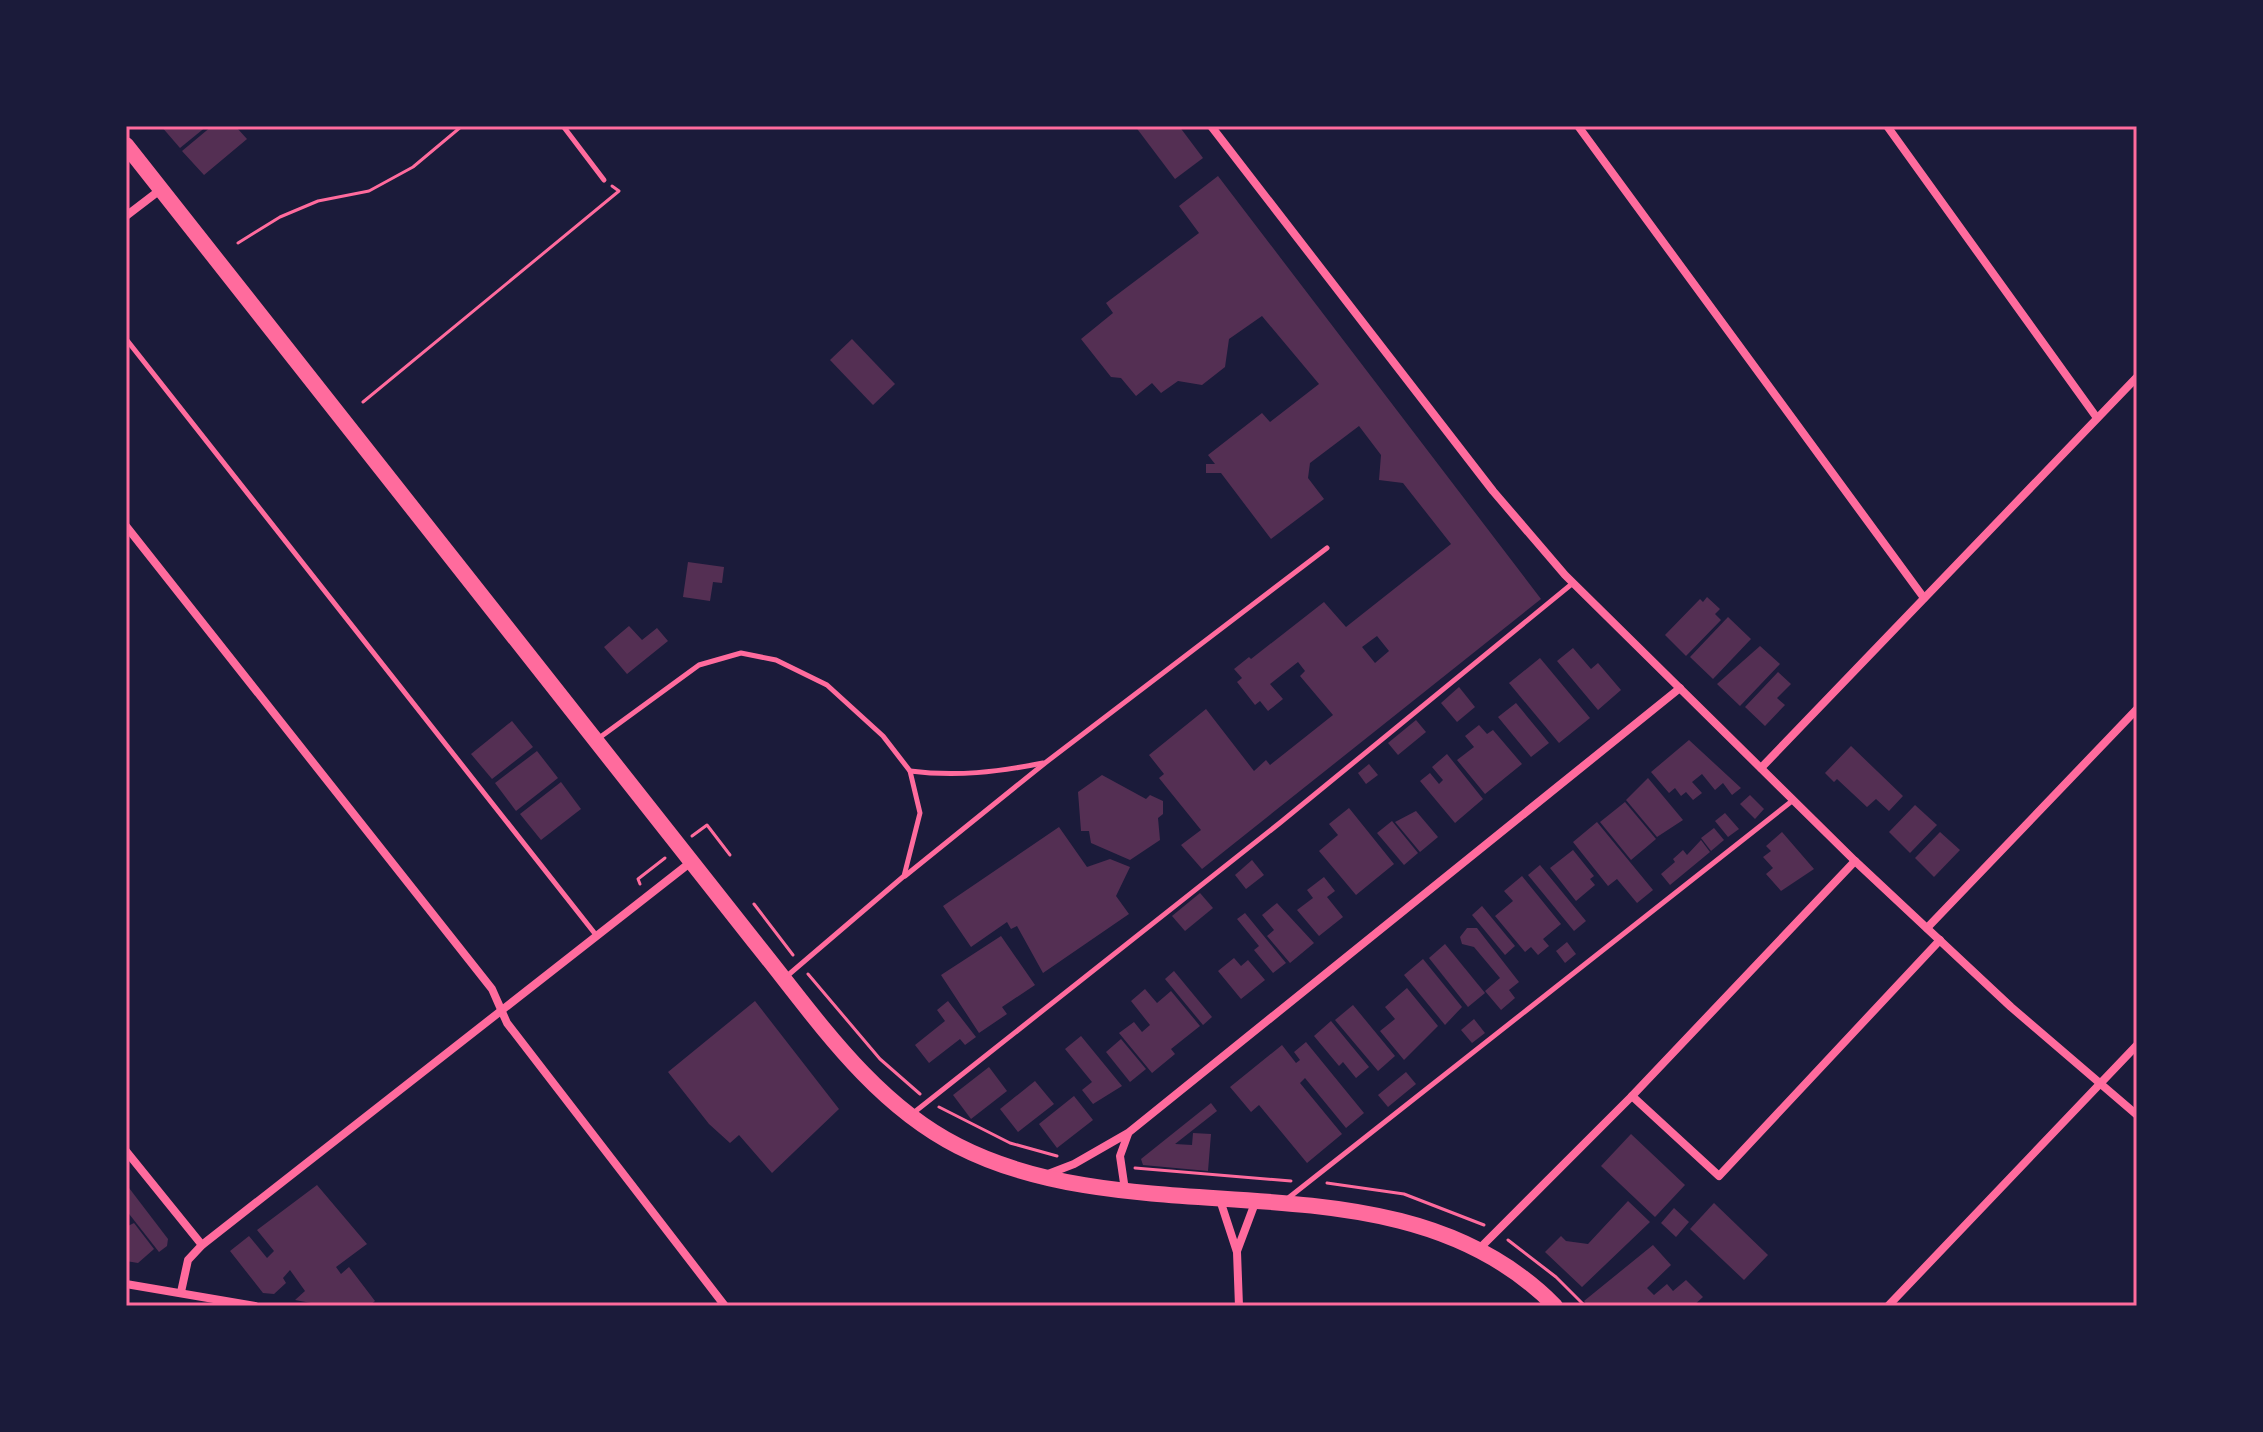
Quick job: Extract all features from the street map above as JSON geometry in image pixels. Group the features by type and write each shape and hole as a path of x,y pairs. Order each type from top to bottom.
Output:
{"highway":[{"path":"126,145 845,1055 911,1115 955,1145 1039,1177 1125,1190 1342,1209 1399,1220 1478,1251 1526,1281 1555,1306"}],"street":[{"path":"1211,126 1493,491 1573,583 1855,861 2137,1115"},
{"path":"1578,126 1924,598"},
{"path":"1887,126 2097,418"},
{"path":"126,216 161,189"},
{"path":"1761,768 2137,377"},
{"path":"126,526 492,989 507,1023 725,1306"},
{"path":"1039,1177 1081,1160 1128,1133 1680,688"},
{"path":"1927,928 2137,709"},
{"path":"1478,1251 1632,1096 1855,861"},
{"path":"181,1292 188,1260 202,1245 691,862"},
{"path":"1632,1096 1719,1176 1940,940"},
{"path":"1888,1306 2137,1045"},
{"path":"1125,1190 1120,1156 1128,1133"},
{"path":"126,1151 202,1245"},
{"path":"1220,1200 1237,1252 1239,1306"},
{"path":"1237,1252 1255,1203"},
{"path":"126,1284 255,1306"}],"lane":[{"path":"563,126 604,180"},
{"path":"126,339 596,936"},
{"path":"784,978 904,876 1045,763 1327,548"},
{"path":"911,1115 1269,832 1573,583"},
{"path":"595,741 699,665 741,653 776,660 827,685 883,736 910,771 920,813 904,876"},
{"path":"910,771 944,775 983,773 1045,763"},
{"path":"1281,1204 1792,801"}],"path":[{"path":"238,243 280,217 318,201 369,191 413,167 462,126"},
{"path":"363,402 619,191"},
{"path":"707,825 730,855"},
{"path":"641,883 638,879 649,870"},
{"path":"754,904 880,1059 927,1100 954,1117 1010,1143 1081,1160"}],"building":[{"path":"161,126 207,126 180,148"},
{"path":"212,126 239,126 237,128 247,139 204,175 182,151"},
{"path":"1135,126 1179,126 1203,158 1175,179"},
{"path":"1218,176 1541,599 1202,869 1181,845 1201,830 1159,778 1164,774 1149,755 1206,709 1254,771 1266,760 1270,765 1333,715 1300,676 1305,671 1298,662 1270,684 1283,699 1268,711 1260,701 1255,705 1237,682 1242,678 1234,669 1324,602 1346,627 1451,544 1403,483 1379,480 1381,455 1359,426 1310,463 1308,478 1324,499 1271,539 1221,473 1206,473 1206,464 1215,464 1208,455 1262,413 1270,422 1319,384 1262,316 1229,339 1225,367 1202,385 1178,381 1161,393 1152,383 1136,396 1121,378 1111,377 1081,339 1113,313 1106,303 1199,233 1179,206","holes":["1377,636 1389,651 1375,663 1362,647"]},
{"path":"852,339 895,384 873,405 830,360"},
{"path":"688,562 724,567 722,583 713,582 710,601 683,597"},
{"path":"1707,597 1720,609 1715,614 1721,620 1686,656 1665,635 1700,599 1703,602"},
{"path":"1728,617 1751,639 1713,679 1690,657"},
{"path":"629,626 642,640 657,628 668,641 627,674 604,647"},
{"path":"1760,646 1780,664 1740,706 1717,684"},
{"path":"1573,648 1591,669 1598,663 1621,690 1598,710 1557,661"},
{"path":"1540,658 1590,718 1559,743 1509,683"},
{"path":"1778,672 1791,684 1777,698 1785,705 1765,726 1745,707"},
{"path":"1459,687 1475,707 1457,722 1441,703"},
{"path":"1516,703 1549,743 1531,757 1498,717"},
{"path":"1416,720 1426,732 1398,755 1388,743"},
{"path":"512,721 533,747 492,779 471,754"},
{"path":"1479,725 1487,734 1493,730 1522,764 1485,794 1457,760 1474,747 1465,736"},
{"path":"1689,740 1741,788 1732,795 1723,783 1715,790 1702,774 1692,782 1702,793 1693,800 1686,792 1681,796 1675,788 1669,793 1651,772"},
{"path":"1851,746 1903,796 1889,811 1876,799 1867,807 1837,779 1834,782 1825,773"},
{"path":"537,751 558,778 516,811 495,783"},
{"path":"1447,754 1483,799 1455,823 1420,781 1430,773 1439,784 1443,780 1432,767"},
{"path":"1369,764 1378,775 1366,784 1358,773"},
{"path":"1102,775 1146,799 1150,795 1163,801 1163,814 1158,818 1160,840 1130,860 1091,843 1089,831 1081,831 1078,792"},
{"path":"1648,778 1683,820 1657,837 1626,800"},
{"path":"561,782 581,809 541,840 520,814"},
{"path":"1750,795 1764,809 1755,819 1740,804"},
{"path":"1625,802 1656,839 1631,860 1600,822"},
{"path":"1915,805 1937,825 1910,853 1889,832"},
{"path":"1349,808 1394,864 1356,895 1319,851 1338,835 1329,824"},
{"path":"1416,811 1438,837 1420,852 1395,822"},
{"path":"1725,813 1739,829 1728,837 1715,821"},
{"path":"1392,821 1418,853 1404,865 1377,833"},
{"path":"1597,822 1653,890 1637,903 1617,879 1608,886 1573,842"},
{"path":"1059,827 1087,867 1110,859 1130,867 1116,896 1129,914 1043,973 1017,926 1011,929 1007,922 971,947 943,906"},
{"path":"1714,828 1724,840 1711,851 1701,838"},
{"path":"1782,832 1814,869 1781,891 1766,874 1773,868 1763,857 1771,851 1766,846"},
{"path":"1940,832 1960,850 1934,877 1915,858"},
{"path":"1701,840 1710,852 1670,885 1661,874 1683,850 1687,855"},
{"path":"1573,850 1594,876 1590,879 1595,885 1576,901 1550,868"},
{"path":"1252,860 1264,875 1246,889 1235,875"},
{"path":"1540,865 1586,921 1574,931 1528,875"},
{"path":"1522,876 1561,924 1543,939 1549,946 1538,955 1531,947 1525,952 1495,916 1513,901 1504,891"},
{"path":"1324,877 1335,891 1327,897 1343,917 1319,936 1297,910 1313,898 1307,890"},
{"path":"1200,893 1213,908 1185,931 1172,916"},
{"path":"1277,903 1314,943 1290,963 1267,936 1274,930 1262,915"},
{"path":"1482,906 1515,946 1505,955 1472,915"},
{"path":"1245,913 1286,963 1273,973 1254,950 1259,946 1237,919"},
{"path":"1467,928 1477,928 1519,982 1509,990 1515,998 1501,1010 1485,991 1500,978 1474,947 1462,944 1460,937"},
{"path":"1001,936 1035,985 1002,1007 1007,1014 979,1033 941,975"},
{"path":"1567,942 1576,954 1565,963 1556,951"},
{"path":"1445,944 1485,993 1468,1007 1429,958"},
{"path":"1234,958 1241,966 1248,960 1265,980 1241,999 1218,971"},
{"path":"1423,959 1462,1007 1445,1025 1404,975"},
{"path":"1174,971 1212,1017 1203,1025 1165,979"},
{"path":"1407,988 1438,1026 1404,1060 1380,1031 1395,1019 1385,1007"},
{"path":"1145,989 1157,1003 1171,991 1200,1026 1171,1049 1175,1054 1152,1073 1119,1033 1134,1022 1142,1032 1150,1025 1131,1001"},
{"path":"755,1001 839,1109 772,1173 739,1135 730,1143 709,1124 668,1072"},
{"path":"948,1001 976,1037 965,1045 960,1039 929,1063 915,1045 945,1021 937,1010"},
{"path":"1353,1005 1395,1056 1378,1071 1335,1020"},
{"path":"1474,1019 1485,1033 1472,1043 1461,1030"},
{"path":"1331,1021 1369,1067 1356,1078 1343,1062 1339,1066 1314,1036"},
{"path":"1081,1036 1122,1086 1093,1104 1082,1090 1092,1082 1065,1049"},
{"path":"1121,1039 1146,1069 1130,1082 1106,1052"},
{"path":"1306,1042 1364,1113 1346,1128 1305,1078 1300,1083 1342,1134 1307,1163 1259,1105 1251,1112 1230,1087 1282,1045 1296,1063 1300,1060 1294,1052"},
{"path":"989,1067 1007,1091 971,1119 953,1095"},
{"path":"1406,1072 1416,1084 1388,1107 1378,1095"},
{"path":"1035,1081 1054,1104 1018,1132 1000,1109"},
{"path":"1074,1096 1093,1120 1057,1148 1039,1124"},
{"path":"1211,1103 1217,1111 1175,1144 1192,1145 1193,1133 1211,1134 1208,1171 1143,1165 1141,1159"},
{"path":"1631,1134 1685,1185 1655,1217 1601,1166"},
{"path":"126,1184 168,1239 167,1246 159,1252 126,1210"},
{"path":"317,1185 367,1244 336,1267 341,1274 349,1267 375,1301 369,1306 327,1306 295,1300 305,1291 290,1270 283,1278 286,1283 274,1294 263,1293 230,1251 249,1236 267,1258 274,1251 257,1230"},
{"path":"1628,1201 1650,1222 1582,1287 1545,1252 1561,1236 1566,1241 1588,1244"},
{"path":"1714,1203 1768,1255 1744,1280 1690,1229"},
{"path":"1674,1208 1689,1222 1676,1237 1661,1223"},
{"path":"134,1223 154,1249 138,1263 126,1261 126,1227"},
{"path":"1653,1245 1671,1265 1647,1288 1654,1295 1667,1284 1673,1291 1686,1280 1703,1297 1693,1306 1588,1306 1584,1301"}]}
